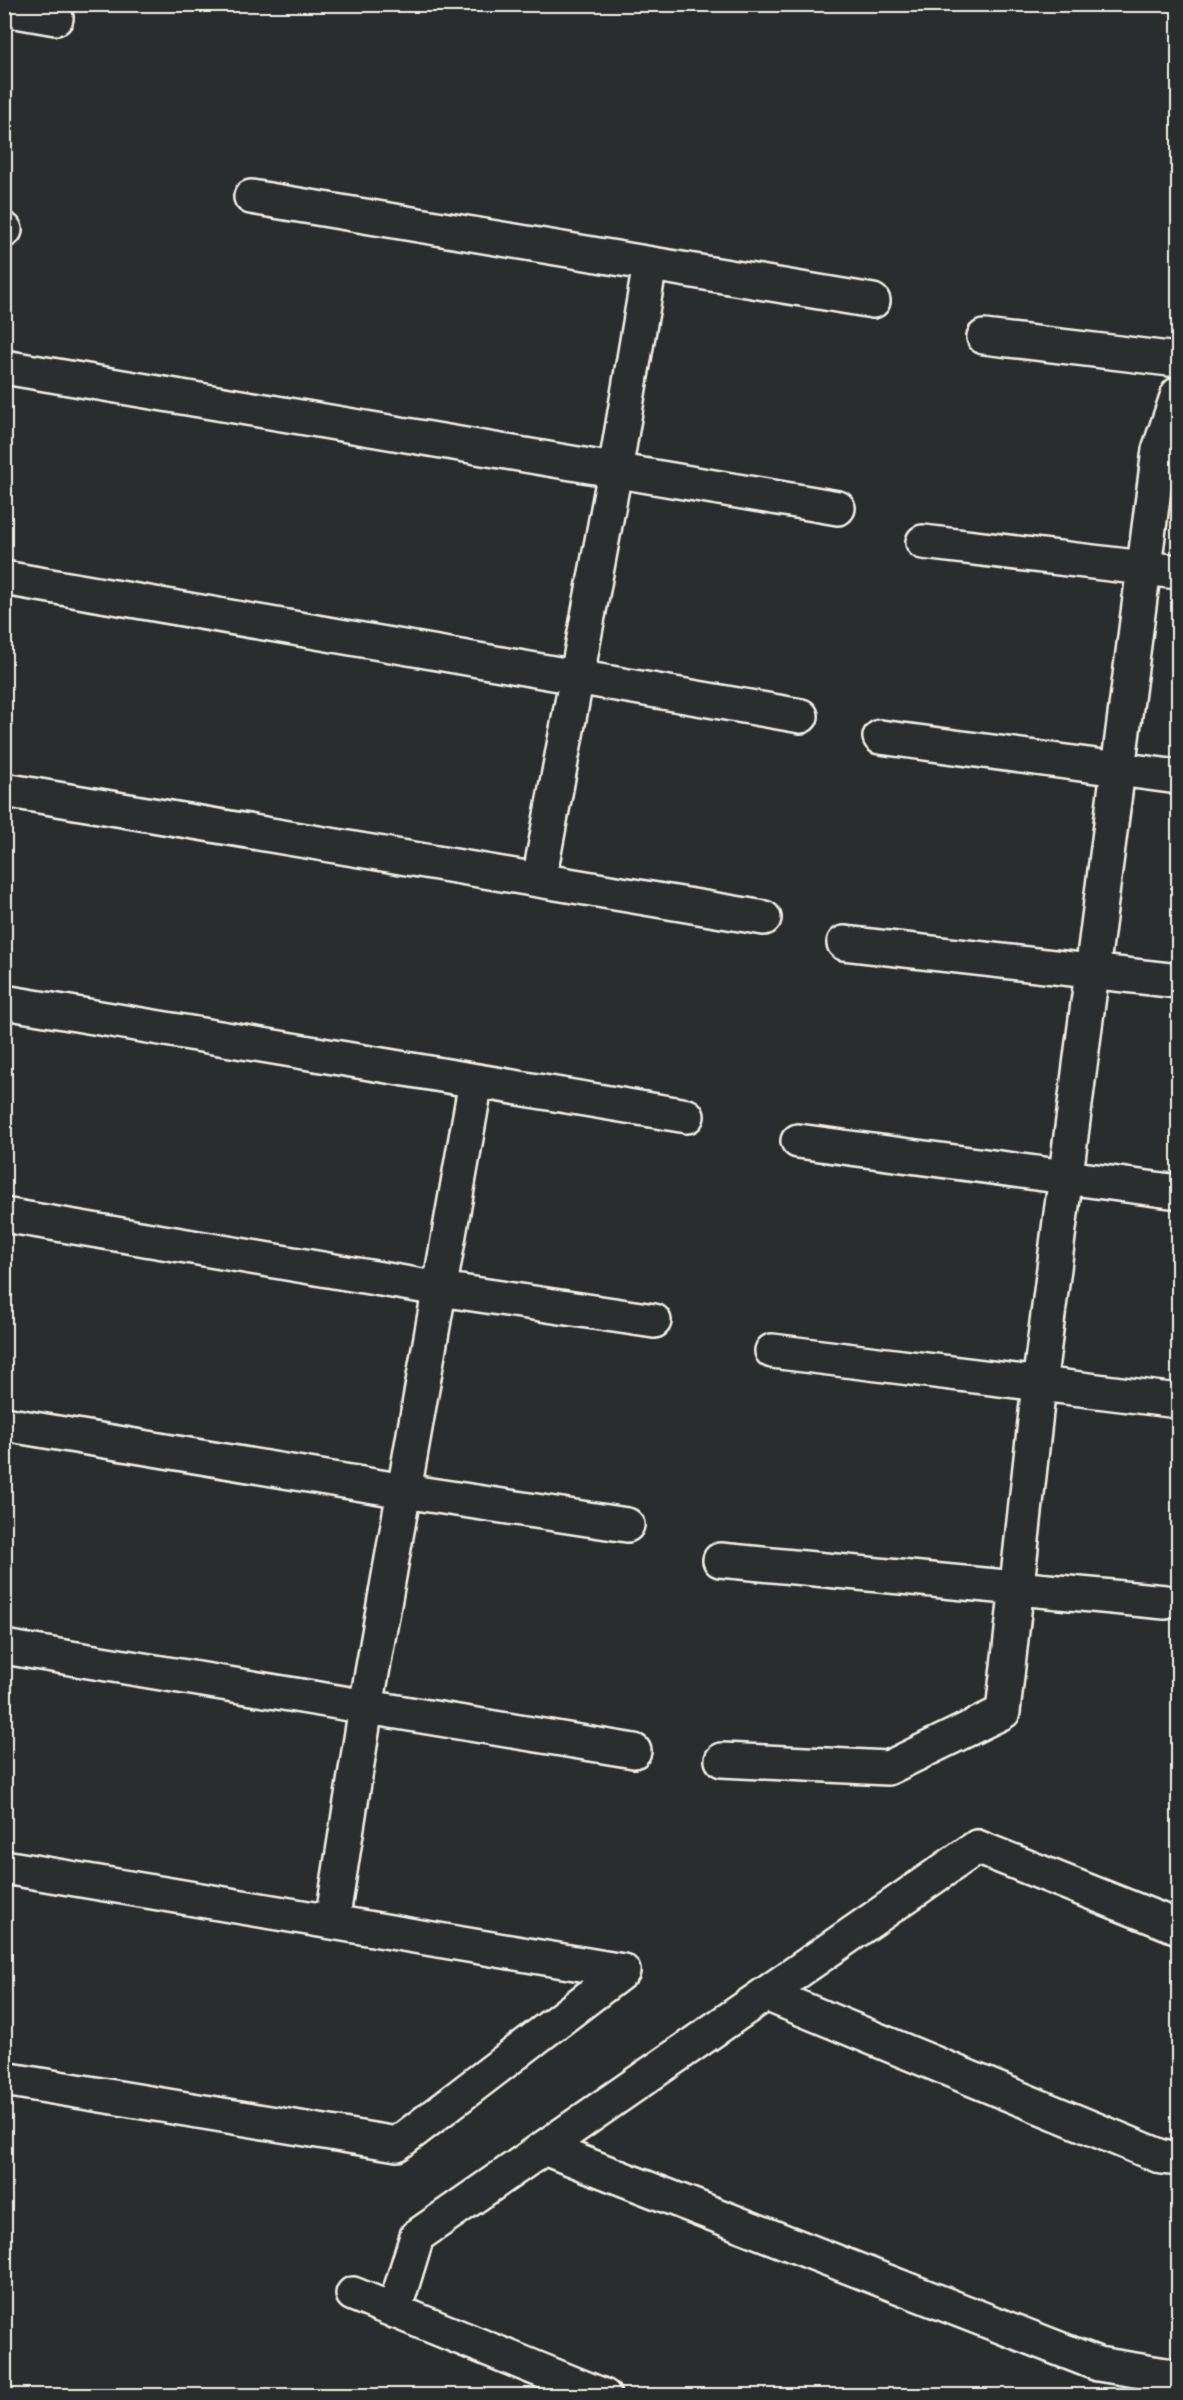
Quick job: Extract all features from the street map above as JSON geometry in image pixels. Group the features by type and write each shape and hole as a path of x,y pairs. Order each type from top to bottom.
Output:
{"street":[{"path":"4,9 56,18"},
{"path":"251,197 873,300"},
{"path":"539,880 615,471 650,264"},
{"path":"984,337 1179,360"},
{"path":"4,367 838,508"},
{"path":"722,1760 888,1768 1003,1712 1039,1385 1120,769 1159,450 1179,394"},
{"path":"923,542 1179,572"},
{"path":"4,578 801,716"},
{"path":"880,737 1179,777"},
{"path":"4,790 764,918"},
{"path":"844,943 1179,981"},
{"path":"4,1002 687,1116"},
{"path":"332,1922 366,1707 476,1081"},
{"path":"798,1141 1179,1192"},
{"path":"4,1215 440,1289 654,1321"},
{"path":"772,1351 1179,1401"},
{"path":"4,1424 404,1491 627,1525"},
{"path":"720,1560 1165,1602"},
{"path":"4,1647 634,1751"},
{"path":"394,2311 417,2236 977,1847 1179,1927"},
{"path":"4,1867 623,1971 397,2144 4,2079"},
{"path":"766,1994 1162,2157 1179,2159"},
{"path":"544,2148 1098,2364 1179,2377"},
{"path":"353,2294 604,2396"}]}
